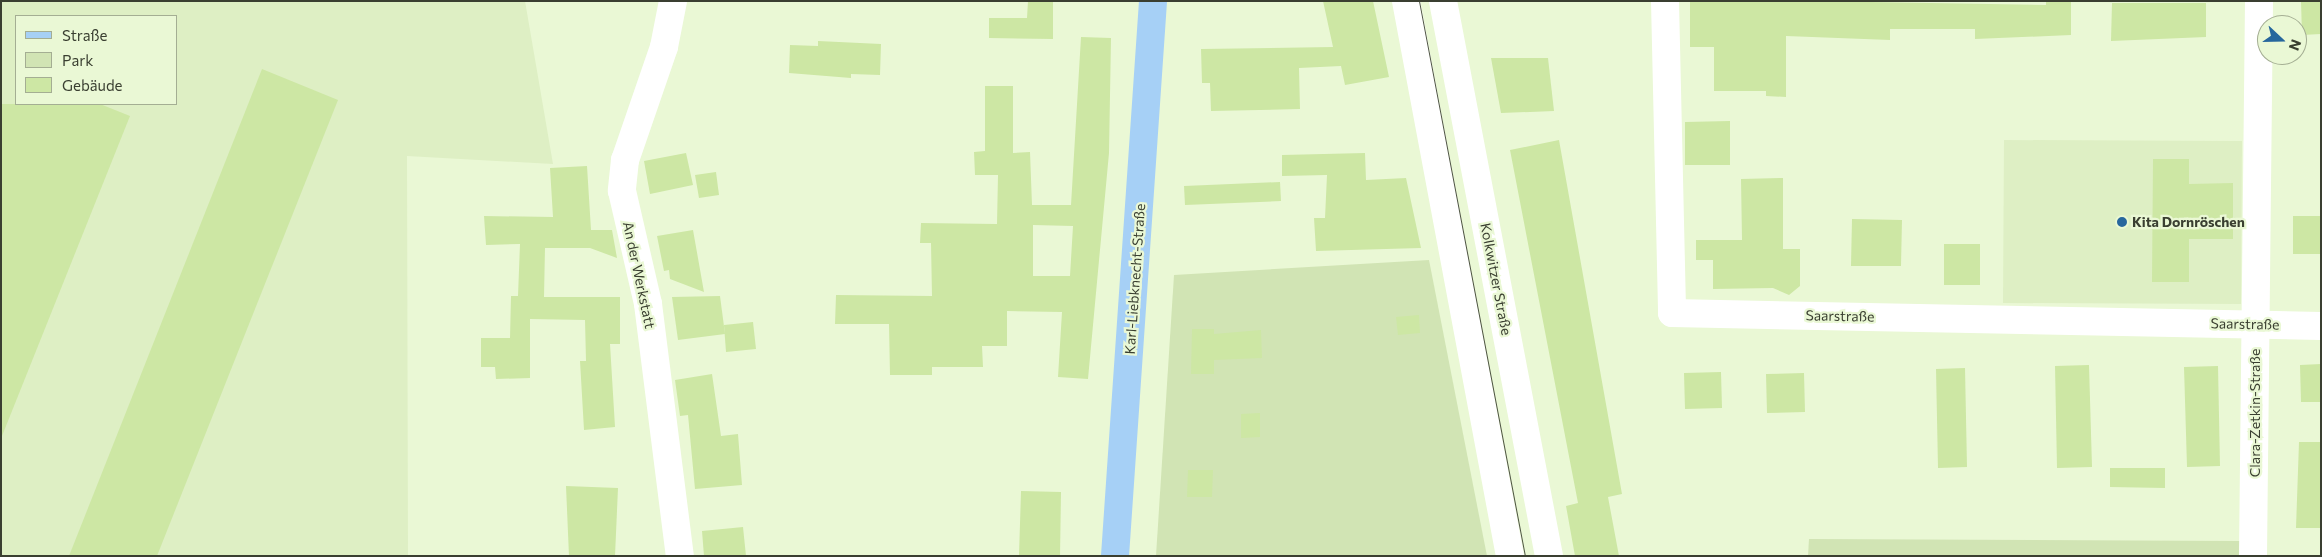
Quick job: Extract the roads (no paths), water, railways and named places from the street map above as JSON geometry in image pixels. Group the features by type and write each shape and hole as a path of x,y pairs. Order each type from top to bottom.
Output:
{"main road":[{"name":"Karl-Liebknecht-Straße","path":"1115,556 1154,1"}],"street":[{"name":"An der Werkstatt","path":"673,1 664,47 625,160 622,191 648,304 680,556"},
{"path":"1406,1 1510,556"},
{"name":"Kolkwitzer Straße","path":"1443,1 1549,556"},
{"name":"Saarstraße","path":"1665,1 1672,313 2321,326"},
{"name":"Clara-Zetkin-Straße","path":"2253,556 2259,1"}],"tram line":[{"path":"1419,1 1525,556"}],"place":[{"name":"Kita Dornröschen","path":"2122,222"}]}
